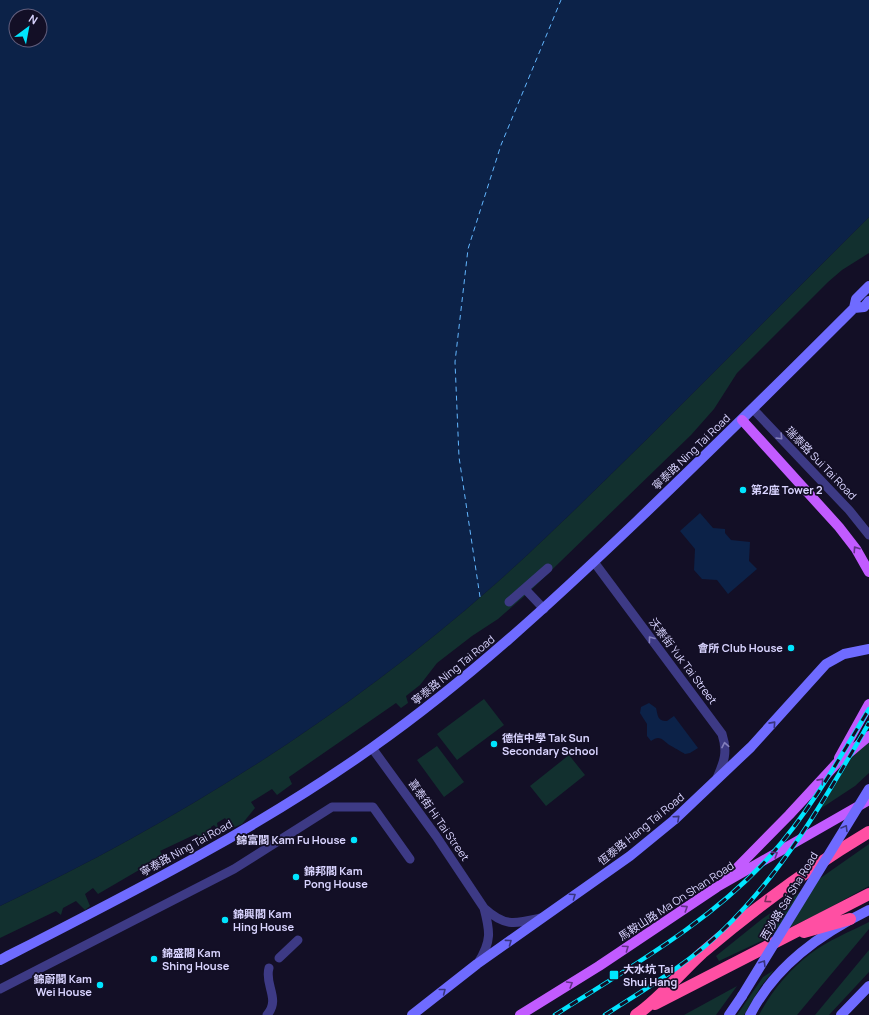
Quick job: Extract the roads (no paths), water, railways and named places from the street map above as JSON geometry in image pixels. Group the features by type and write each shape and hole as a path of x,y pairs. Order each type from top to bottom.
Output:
{"highway":[{"path":"639,1013 700,955 756,909 788,884 869,832"},
{"path":"639,1013 793,934 815,920 869,894"},
{"path":"793,934 850,919"}],"main road":[{"path":"742,420 839,526 856,548 869,572"},
{"path":"837,763 869,704"},
{"path":"716,888 789,815 837,763 869,736"},
{"name":"馬鞍山路 Ma On Shan Road","path":"520,1015 599,966 716,888 869,800"}],"street":[{"name":"寧泰路 Ning Tai Road","path":"0,960 93,913 227,840 372,748 469,673 544,609 742,420 854,308 856,299 868,287"},
{"name":"寧泰路 Ning Tai Road","path":"854,308 864,307 869,302"},
{"name":"瑞泰路 Sui Tai Road","path":"753,409 849,510 869,535"},
{"name":"沃泰街 Yuk Tai Street","path":"594,562 722,734 726,747 725,759 716,782"},
{"path":"509,602 548,568"},
{"path":"525,589 544,609"},
{"name":"恆泰路 Hang Tai Road","path":"412,1015 477,964 630,856 674,820 752,747 826,664 844,654 869,649"},
{"name":"喜泰街 Hi Tai Street","path":"372,748 432,831 484,908 497,919 507,923 516,923 541,918"},
{"name":"西沙路 Sai Sha Road","path":"729,1015 869,789"},
{"path":"0,989 234,869 332,806 373,807 410,859"},
{"name":"喜泰街 Hi Tai Street","path":"477,964 489,942 489,928 484,908"},
{"path":"750,1015 773,980 796,956 820,938 850,919 869,910"},
{"path":"279,958 298,940"},
{"path":"267,1015 272,1010 274,1002 267,974 269,968"},
{"path":"841,1015 869,986"}],"water":[{"path":"0,0 869,0 869,217 571,514 493,586 437,634 379,679 258,763 131,839 0,906"},
{"path":"700,513 713,528 725,529 725,533 731,540 750,542 749,561 757,569 728,594 717,580 702,579 694,570 695,549 680,531"},
{"path":"649,703 656,708 658,717 661,720 667,721 674,716 698,748 685,754 660,738 656,738 651,741 647,736 647,724 640,713 641,707"}],"railway":[{"path":"555,1015 669,942 722,902 748,879 771,855 799,821 835,766 869,709"},
{"path":"605,1015 681,965 710,942 745,907 766,883 803,832 869,723"}],"place":[{"name":"第2座 Tower 2","path":"743,490"},
{"name":"會所 Club House","path":"791,648"},
{"name":"德信中學 Tak Sun Secondary School","path":"494,744"},
{"name":"錦富閣 Kam Fu House","path":"354,840"},
{"name":"錦邦閣 Kam Pong House","path":"296,877"},
{"name":"錦興閣 Kam Hing House","path":"225,920"},
{"name":"錦盛閣 Kam Shing House","path":"154,959"},
{"name":"大水坑 Tai Shui Hang","path":"614,975"},
{"name":"錦蔚閣 Kam Wei House","path":"100,985"}]}
